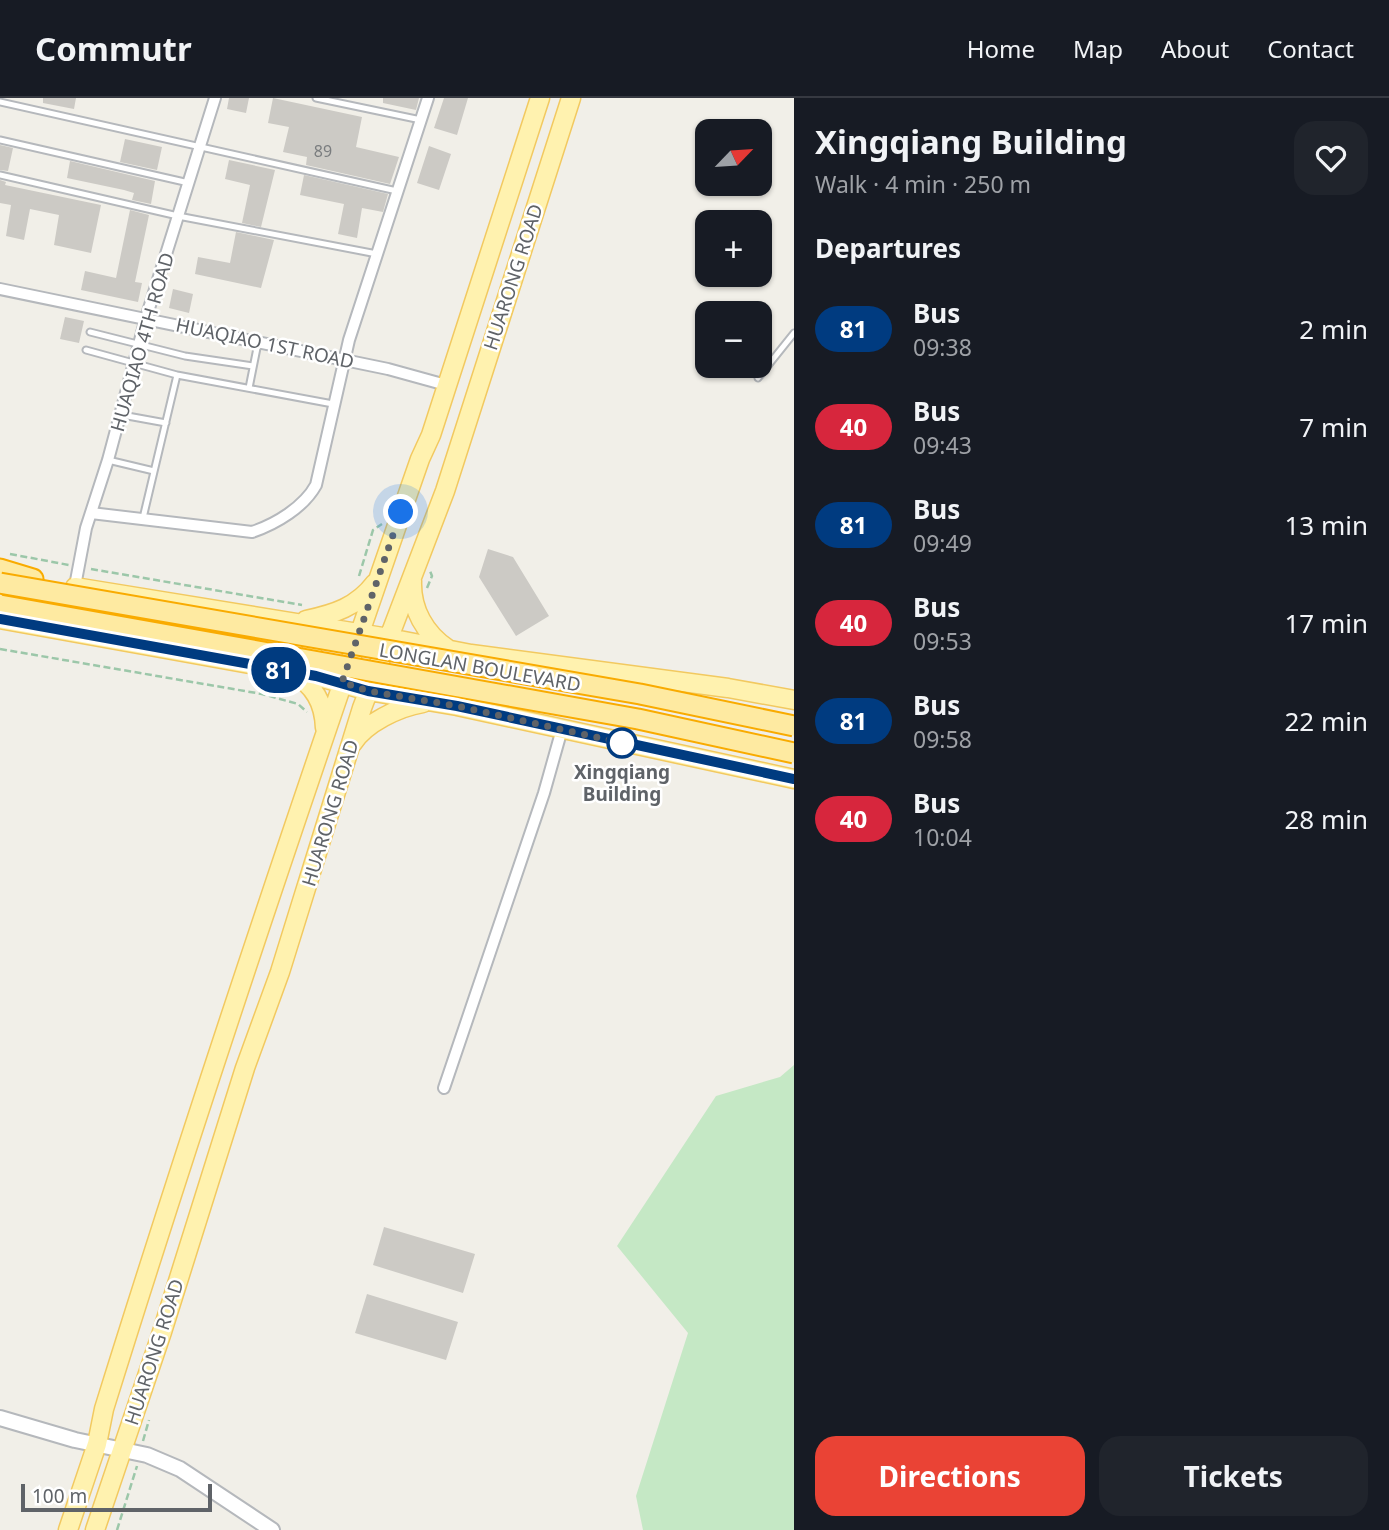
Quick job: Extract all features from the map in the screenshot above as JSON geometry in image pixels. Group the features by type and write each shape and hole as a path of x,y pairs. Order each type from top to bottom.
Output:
{"highway":[{"path":"0,569 33,579"},
{"name":"LONGLAN BOULEVARD","path":"0,581 627,692 794,726"},
{"name":"LONGLAN BOULEVARD","path":"0,605 638,719 794,753"}],"main road":[{"name":"HUARONG ROAD","path":"68,1530 97,1444 104,1409 209,1074 342,682 420,459 431,436 540,98"},
{"name":"HUARONG ROAD","path":"95,1530 123,1451 219,1144 280,972 368,691 445,491 571,98"},
{"path":"413,576 413,597 421,622 430,634 451,651"},
{"path":"298,623 343,610 368,591 379,578"},
{"path":"0,581 33,579 389,638 451,651 794,699"},
{"path":"0,619 342,682 368,691 457,706 794,779"},
{"path":"292,672 302,667 313,650 310,630 298,623"},
{"path":"457,706 444,696 440,677 450,660 471,654"},
{"path":"292,672 312,687 318,696 325,734"},
{"path":"349,751 358,736 370,727 402,709 430,702"}],"street":[{"name":"HUAQIAO 4TH ROAD","path":"75,586 91,513 141,346 146,318 215,98"},
{"path":"91,513 252,532 263,528 310,497 316,485 344,360 428,98"},
{"name":"HUAQIAO 1ST ROAD","path":"0,289 344,360 446,385"},
{"path":"444,1087 540,806 562,729"},
{"path":"0,1418 147,1455 180,1469 272,1530"}],"lane":[{"path":"316,98 421,120"},
{"path":"0,102 399,191"},
{"path":"0,140 188,183"},
{"path":"0,175 178,216 379,254"},
{"path":"90,332 141,346 253,366"},
{"path":"772,360 794,333"},
{"path":"249,388 258,343"},
{"path":"86,350 177,375 333,404"},
{"path":"143,519 177,375"},
{"path":"121,415 166,424"},
{"path":"108,460 154,471"}],"path":[{"path":"359,579 373,530"},
{"path":"0,553 71,565"},
{"path":"91,569 309,605"},
{"path":"0,649 262,694 298,704 310,716"},
{"path":"117,1530 139,1461"}],"green space":[{"path":"794,1065 794,1530 643,1530 636,1496 688,1333 617,1246 716,1096 780,1077"}],"building":[{"path":"43,98 76,98 74,109 43,103"},
{"path":"229,98 249,98 246,113 227,109"},
{"path":"273,98 362,117 356,147 399,157 390,184 306,165 307,157 283,152 289,127 268,123"},
{"path":"383,98 419,98 416,110 383,103"},
{"path":"444,98 468,98 457,135 434,128"},
{"path":"125,139 162,147 157,170 120,162"},
{"path":"0,145 13,148 8,171 0,170"},
{"path":"429,146 451,154 439,190 417,183"},
{"path":"229,160 275,170 261,227 242,223 250,185 225,179"},
{"path":"70,161 155,181 151,204 132,200 134,193 67,178"},
{"path":"304,175 388,194 383,212 362,208 357,238 338,234 344,204 300,195"},
{"path":"0,180 6,182 5,185 101,205 91,253 54,245 59,215 30,209 24,240 6,236 11,205 0,203"},
{"path":"130,210 149,215 135,282 142,283 138,302 81,290 85,271 116,278"},
{"path":"236,232 274,240 261,288 195,274 198,257 230,263"},
{"path":"173,289 193,294 189,313 169,308"},
{"path":"65,317 84,321 79,343 60,339"},
{"path":"488,549 513,557 549,616 516,636 479,577"},
{"path":"384,1227 475,1254 463,1293 373,1265"},
{"path":"367,1294 458,1322 446,1360 355,1333"}],"bus line":[{"name":"81","path":"0,619 316,676 368,691 457,706 794,779"}],"place":[{"name":"Xingqiang Building","path":"622,743"}],"route":[{"path":"401,512 342,682 368,691 457,706 622,743"}]}
